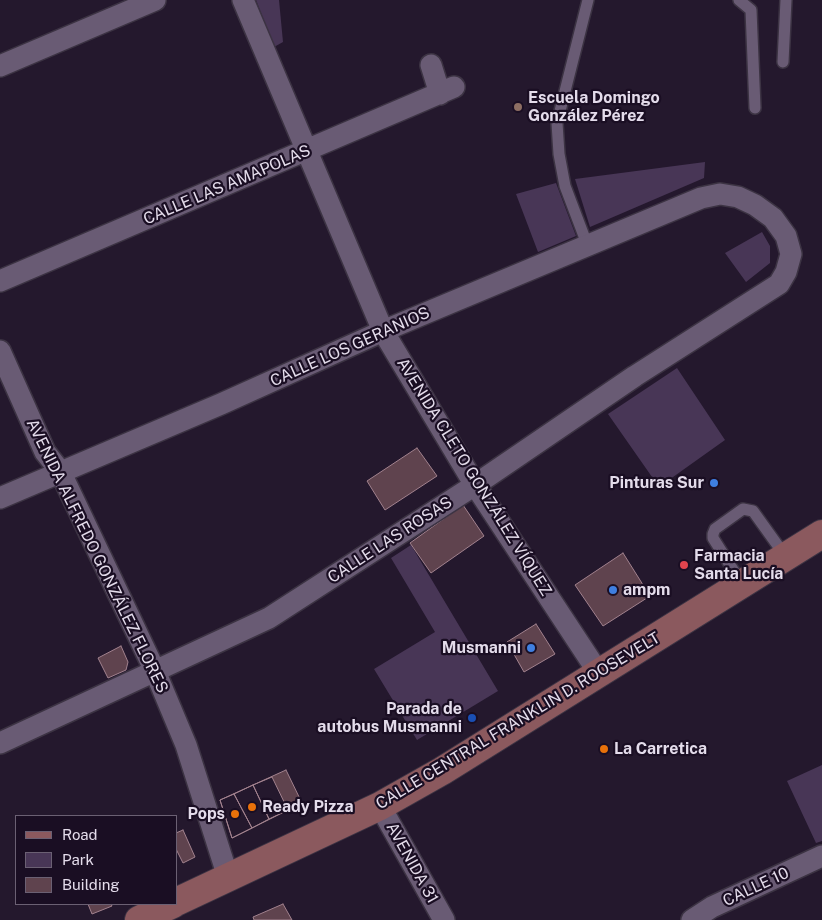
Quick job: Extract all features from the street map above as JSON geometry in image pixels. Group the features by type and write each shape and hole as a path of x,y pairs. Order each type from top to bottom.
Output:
{"main road":[{"name":"CALLE CENTRAL FRANKLIN D. ROOSEVELT","path":"178,901 380,806 442,771 822,534"},
{"path":"139,920 171,905"}],"street":[{"path":"0,66 155,0"},
{"name":"AVENIDA CLETO GONZÁLEZ VÍQUEZ","path":"243,0 383,331 475,485 598,672"},
{"name":"CALLE LAS AMAPOLAS","path":"0,281 447,90 431,65"},
{"name":"CALLE LOS GERANIOS","path":"0,498 221,404 383,331 587,244 701,198 720,194 738,197 755,205 773,218 786,236 791,254 786,272 779,284 757,297"},
{"name":"CALLE LAS ROSAS","path":"0,743 269,618 475,485 627,381 757,297"},
{"name":"AVENIDA ALFREDO GONZÁLEZ FLORES","path":"0,351 45,452 60,471 155,671 186,745 228,877"},
{"name":"AVENIDA 31","path":"380,806 444,920"},
{"name":"CALLE 10","path":"692,920 712,907 822,856"}],"lane":[{"path":"587,244 565,186 559,154 557,123 588,0"},
{"path":"739,0 751,10 755,108"},
{"path":"783,62 786,0"},
{"path":"742,584 713,538 715,528 743,509 753,512 786,557"}],"green space":[{"path":"256,0 279,0 283,42 274,47"},
{"path":"705,162 704,178 590,227 575,179"},
{"path":"556,183 576,236 538,252 516,194"},
{"path":"762,232 770,246 770,263 746,282 725,253"},
{"path":"677,368 725,440 659,487 608,414"},
{"path":"411,545 498,691 417,740 374,669 435,632 391,558"},
{"path":"822,765 822,841 816,843 787,781"}],"building":[{"path":"417,448 437,476 385,510 367,481"},
{"path":"463,505 484,536 431,573 410,543"},
{"name":"ampm","path":"623,553 650,596 603,626 575,585"},
{"name":"Musmanni","path":"536,624 555,654 524,672 507,642"},
{"path":"121,646 128,662 126,670 108,678 98,658"},
{"path":"286,770 302,803 232,838 220,800"},
{"path":"272,777 288,810 269,819 253,785"},
{"name":"Ready Pizza","path":"253,785 269,819 252,828 234,794"},
{"name":"Pops","path":"234,794 252,828 232,838 220,800"},
{"path":"183,830 195,857 183,863 178,853 178,832"},
{"path":"283,904 292,920 254,920 253,917"},
{"path":"88,905 112,906 92,914"}],"place":[{"name":"Escuela Domingo González Pérez","path":"518,107"},
{"name":"Pinturas Sur","path":"714,483"},
{"name":"Farmacia Santa Lucía","path":"684,565"},
{"name":"ampm","path":"613,590"},
{"name":"Musmanni","path":"531,648"},
{"name":"Parada de autobus Musmanni","path":"472,718"},
{"name":"La Carretica","path":"604,749"},
{"name":"Ready Pizza","path":"252,807"},
{"name":"Pops","path":"235,814"}]}
